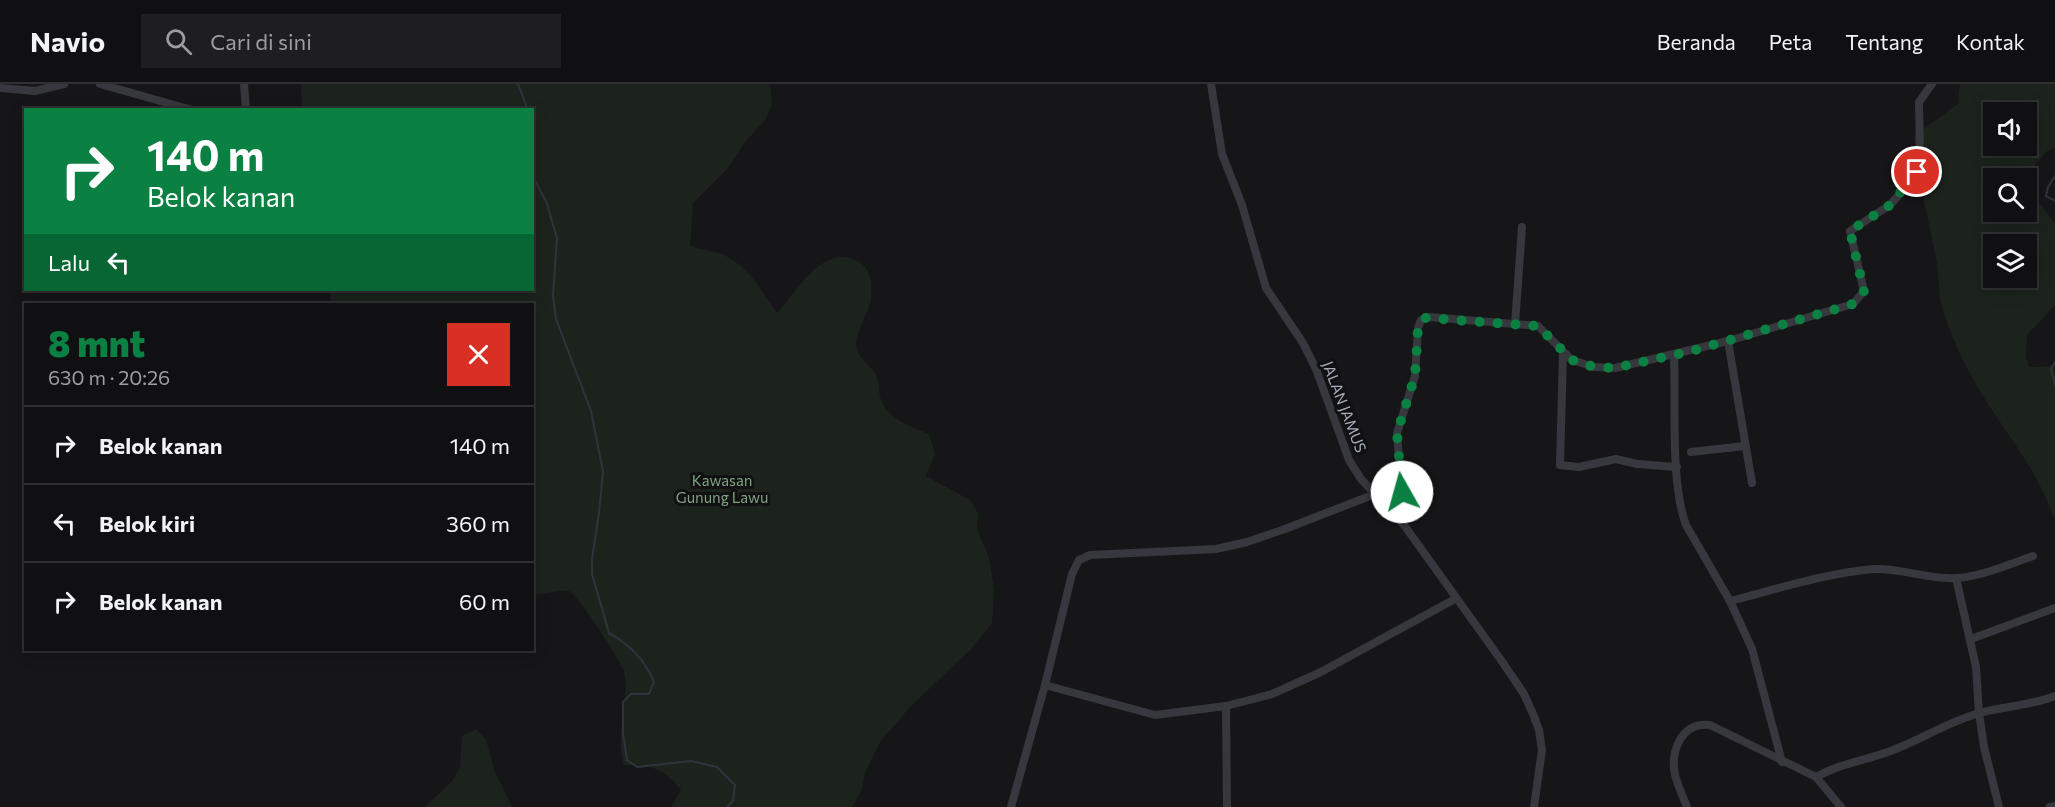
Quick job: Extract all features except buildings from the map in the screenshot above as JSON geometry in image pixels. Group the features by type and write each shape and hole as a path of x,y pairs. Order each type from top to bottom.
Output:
{"street":[{"path":"0,88 35,91 64,84"},
{"path":"100,84 185,108"},
{"path":"244,84 246,108"},
{"name":"JALAN JAMUS","path":"1211,84 1222,153 1242,205 1266,288 1303,343 1316,369 1349,460 1361,479 1404,525 1524,694 1539,730 1542,750 1534,807"},
{"path":"1404,525 1397,433 1415,376 1418,328 1421,321 1429,317 1538,326 1544,329 1563,353 1578,362 1606,368 1674,355 1853,304 1864,291 1850,231 1890,205 1913,179 1920,152 1919,102 1932,84"},
{"path":"1515,324 1522,227"},
{"path":"1728,341 1752,483"},
{"path":"1563,353 1558,460 1561,466 1580,467 1616,459 1637,464 1677,467"},
{"path":"1674,355 1679,498 1686,525 1730,601 1759,667 1782,762"},
{"path":"1691,452 1745,446"},
{"path":"1011,807 1045,685 1072,574 1079,560 1090,555 1216,549 1247,542 1375,494"},
{"path":"1730,601 1809,580 1861,571 1900,570 1956,578 1983,573 2033,556"},
{"path":"1956,578 1971,639 1979,688 1979,713 1984,747 1999,807"},
{"path":"1045,685 1136,712 1155,715 1226,706 1272,694 1319,673 1455,599"},
{"path":"1971,639 2055,608"},
{"path":"1816,777 1842,765 1897,749 1979,713 2014,708 2055,696"},
{"path":"1226,706 1227,807"},
{"path":"1687,807 1675,775 1675,750 1680,738 1692,727 1710,725 1816,777 1841,807"},
{"path":"2050,807 2055,806"}],"green space":[{"name":"Kawasan Gunung Lawu","path":"301,84 770,84 772,104 766,119 745,142 728,168 693,203 690,246 718,253 737,263 752,278 777,313 802,282 823,263 834,258 846,257 863,265 870,278 871,299 857,337 857,351 878,379 884,407 901,421 929,434 935,454 926,476 970,500 978,513 977,529 989,558 994,590 992,623 971,649 911,706 880,742 865,773 862,789 852,807 671,807 681,790 669,777 649,767 624,765 621,753 621,729 626,683 621,666 590,615 574,595 569,591 534,595 534,303 332,303 329,291 534,291 534,108 302,108"},
{"path":"1960,84 2055,84 2055,147 2046,152 2035,168 1983,168 1983,222 2037,222 2037,200 2055,224 2055,305 2027,335 2026,358 2029,367 2055,366 2055,521 2028,464 1967,368 1950,329 1941,303 1936,259 1920,180 1914,136 1958,104"},
{"path":"476,729 486,740 495,772 512,807 425,807 453,780 460,767 462,736"}],"waterway":[{"path":"518,84 527,108"},
{"path":"534,127 534,137"},
{"path":"534,175 546,201 557,238 553,296 556,319 591,411 603,472 592,574 609,633 636,653 654,682 649,694 631,694 623,702 623,733 627,760 637,767 691,761 717,767 735,785 733,801 727,807"},
{"path":"2055,176 2048,187 2046,196 2055,201"},
{"path":"2055,362 2051,369 2055,385"}],"route":[{"path":"1402,492 1397,433 1415,376 1418,328 1425,318 1538,326 1544,329 1563,353 1572,360 1594,367 1615,368 1692,351 1853,304 1864,291 1850,231 1890,205 1917,172"}]}
